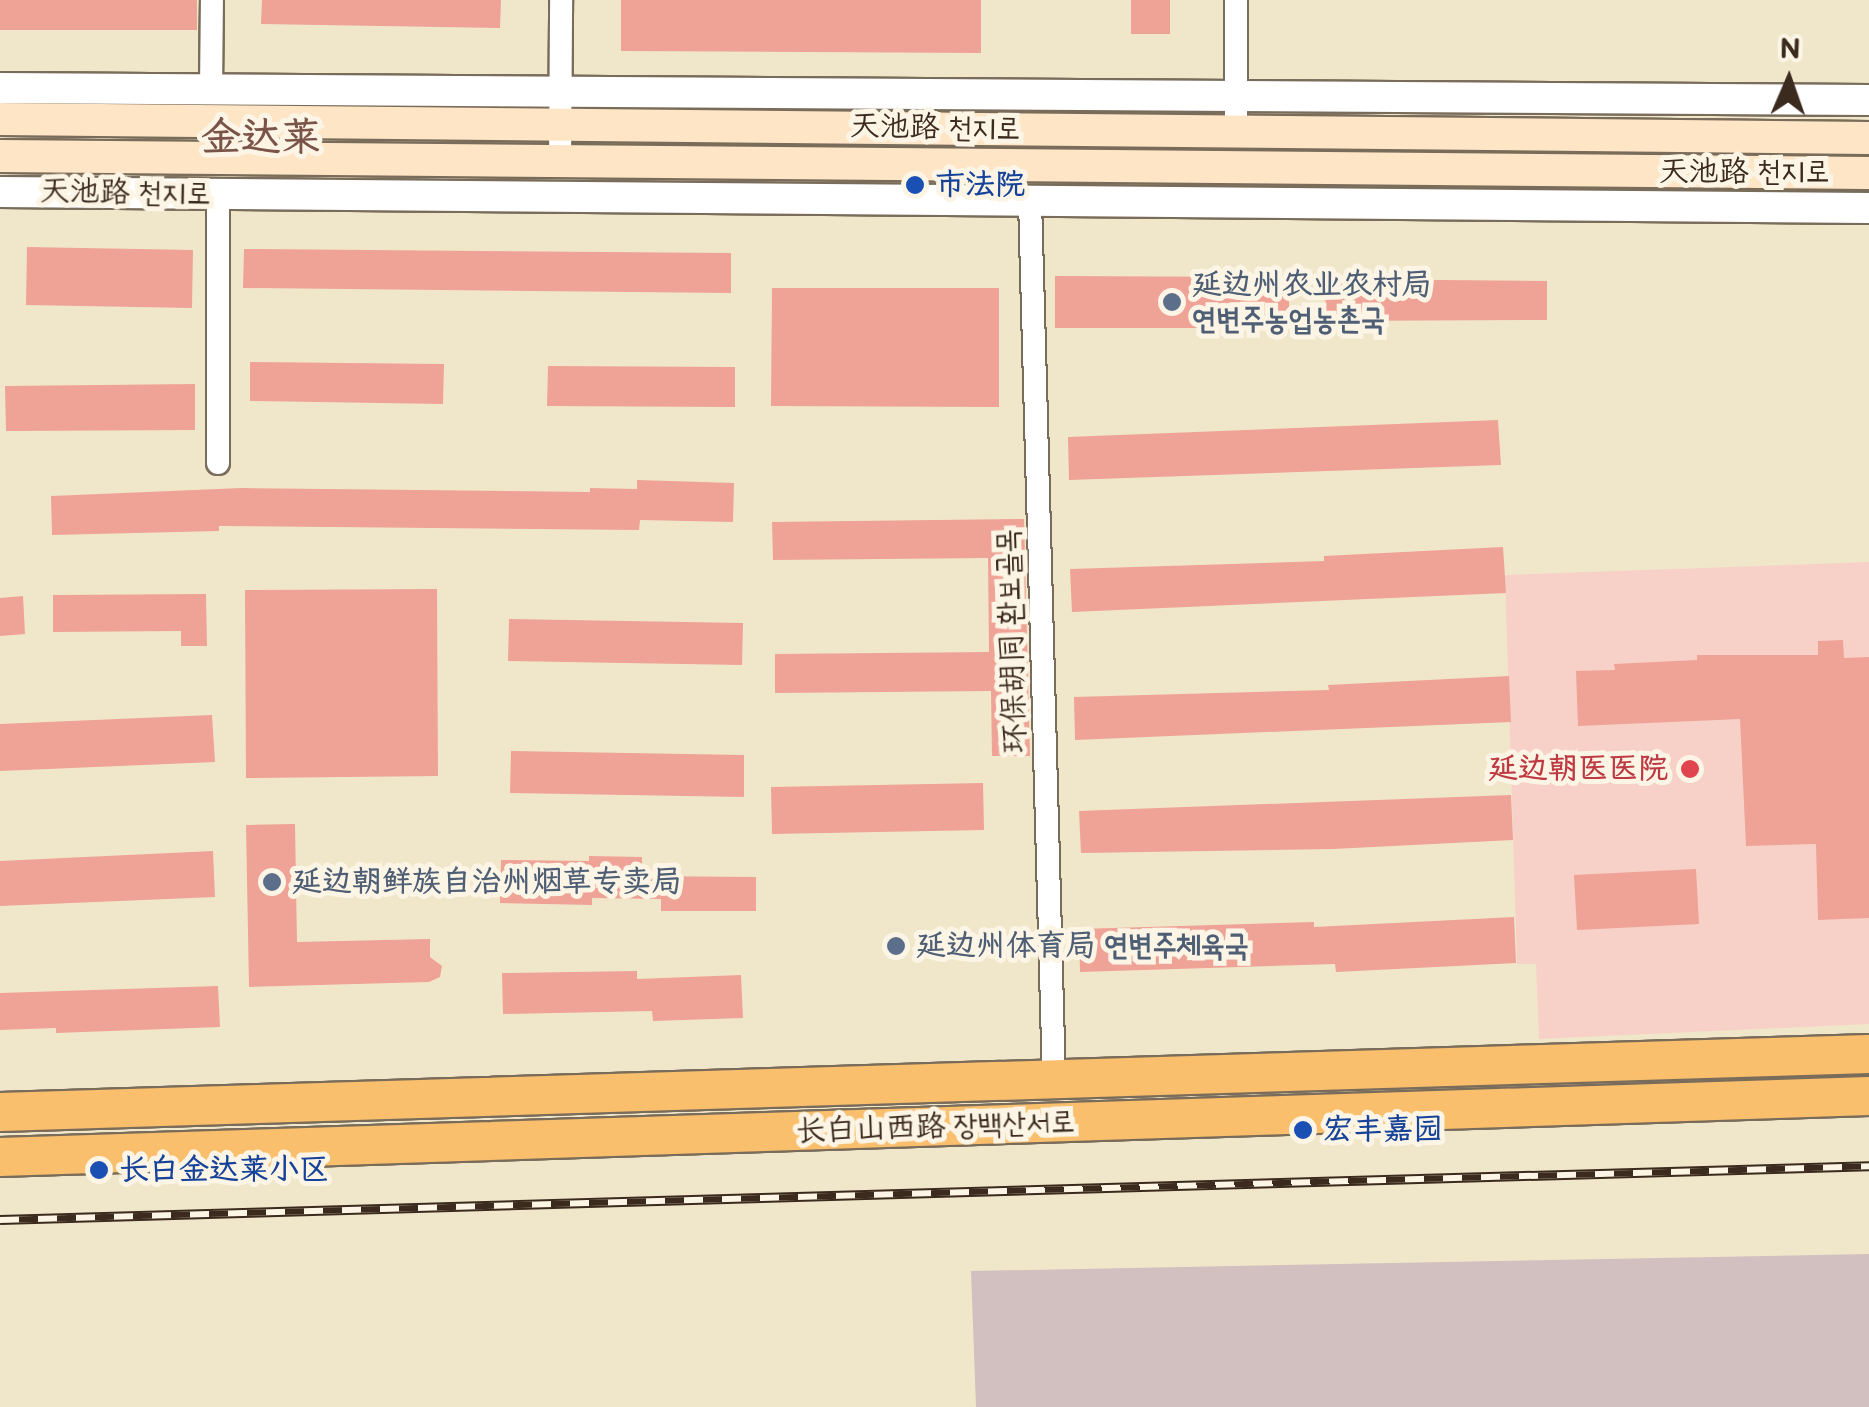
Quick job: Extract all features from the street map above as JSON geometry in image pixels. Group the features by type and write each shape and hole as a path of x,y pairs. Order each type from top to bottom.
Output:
{"main road":[{"name":"天池路 천지로","path":"0,119 560,108 1236,131 1869,138"},
{"name":"天池路 천지로","path":"0,156 1869,173"},
{"name":"长白山西路 장백산서로","path":"0,1112 1869,1054"},
{"name":"长白山西路 장백산서로","path":"0,1157 1869,1096"}],"street":[{"path":"212,0 212,90"},
{"path":"560,161 561,0"},
{"path":"1236,0 1236,131"},
{"name":"天池路 천지로","path":"0,88 212,90 560,108 1236,97 1869,100"},
{"name":"天池路 천지로","path":"0,192 1869,208"},
{"path":"218,194 218,463"},
{"name":"环保胡同 환보골목","path":"1030,200 1054,1080"}],"shaded area":[{"name":"延边朝医医院","path":"1869,562 1869,1024 1539,1039 1536,964 1517,964 1505,575"},
{"path":"1869,1254 1869,1407 976,1407 971,1271"}],"building":[{"path":"0,0 197,0 197,30 0,30"},
{"path":"262,0 501,0 500,28 261,24"},
{"path":"621,0 981,0 981,53 621,51"},
{"path":"1131,0 1170,0 1170,34 1131,34"},
{"path":"27,247 193,250 192,308 26,305"},
{"path":"244,249 731,253 731,293 243,288"},
{"name":"延边州农业农村局 연변주농업농촌국","path":"1055,276 1289,277 1289,328 1055,328"},
{"path":"1326,279 1547,281 1547,320 1325,321"},
{"path":"772,288 999,288 999,407 771,406"},
{"path":"250,362 444,364 443,404 250,401"},
{"path":"548,366 735,367 735,407 547,406"},
{"path":"195,384 195,430 6,431 5,386"},
{"path":"1498,420 1501,465 1069,480 1068,437"},
{"path":"637,480 734,483 733,522 640,520 639,530 219,526 219,531 52,535 51,496 242,488 590,492 590,488 637,489"},
{"path":"1024,519 1030,756 992,756 991,691 775,693 775,654 989,652 988,558 773,560 772,522"},
{"path":"1503,547 1506,593 1072,612 1070,569 1324,561 1324,556"},
{"path":"437,589 438,776 246,778 245,590"},
{"path":"206,594 207,646 181,646 181,631 53,632 53,595"},
{"path":"23,596 25,634 0,636 0,598"},
{"path":"509,619 743,623 742,665 508,661"},
{"path":"1843,640 1844,658 1869,657 1869,918 1818,920 1816,844 1746,846 1740,719 1578,726 1576,671 1615,670 1614,664 1697,660 1697,655 1818,655 1818,641"},
{"path":"1509,676 1511,722 1075,740 1074,697 1329,690 1328,685"},
{"path":"212,715 215,762 0,771 0,724"},
{"path":"511,751 744,755 744,797 510,793"},
{"path":"983,783 984,830 772,834 771,787"},
{"path":"1511,795 1513,840 1333,849 1081,853 1079,811"},
{"name":"延边朝鲜族自治州烟草专卖局","path":"295,824 297,942 430,939 430,957 442,966 440,977 429,982 249,987 246,825"},
{"path":"213,851 215,897 0,906 0,861"},
{"path":"589,856 642,857 642,876 756,877 756,911 661,911 661,899 592,898 592,905 500,903 501,860 589,861"},
{"path":"1696,869 1699,924 1577,930 1574,875"},
{"path":"1514,917 1516,963 1336,972 1335,964 1080,972 1079,929 1314,922 1314,927"},
{"path":"637,971 637,979 741,975 743,1018 653,1021 652,1011 503,1014 502,973"},
{"path":"218,986 220,1027 56,1033 56,1028 0,1030 0,993"}],"railway":[{"path":"0,1220 1869,1166"}],"place":[{"name":"市法院","path":"915,185"},
{"name":"延边州农业农村局 연변주농업농촌국","path":"1172,302"},
{"name":"延边朝医医院","path":"1690,769"},
{"name":"延边朝鲜族自治州烟草专卖局","path":"272,882"},
{"name":"延边州体育局 연변주체육국","path":"896,946"},
{"name":"宏丰嘉园","path":"1303,1130"},
{"name":"长白金达莱小区","path":"99,1170"}],"district":[{"name":"金达莱","path":"261,138"}]}
